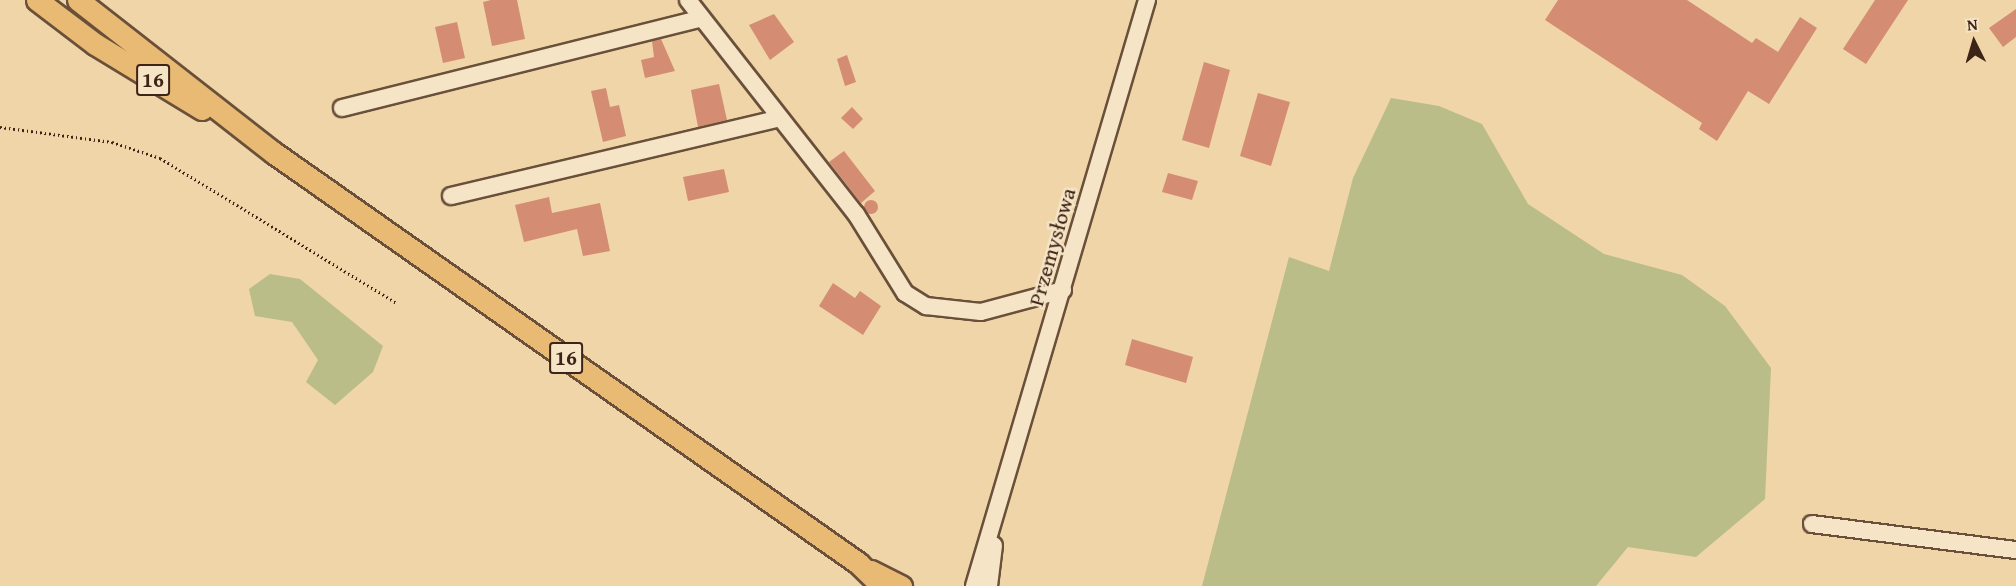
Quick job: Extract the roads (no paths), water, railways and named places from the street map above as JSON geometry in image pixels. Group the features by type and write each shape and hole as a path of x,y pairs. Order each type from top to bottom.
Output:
{"main road":[{"name":"16","path":"37,0 95,44 274,153"},
{"name":"16","path":"78,0 274,153 858,564 882,586"},
{"name":"16","path":"858,564 901,586"}],"street":[{"path":"688,0 699,19 776,119 856,214 905,293 926,306 981,312 1063,290"},
{"name":"Przemysłowa","path":"974,586 1001,506 1147,0"},
{"path":"342,108 699,19"},
{"path":"451,196 776,119"},
{"name":"Przemysłowa","path":"989,586 1001,506"},
{"path":"1812,524 2016,550"}]}
